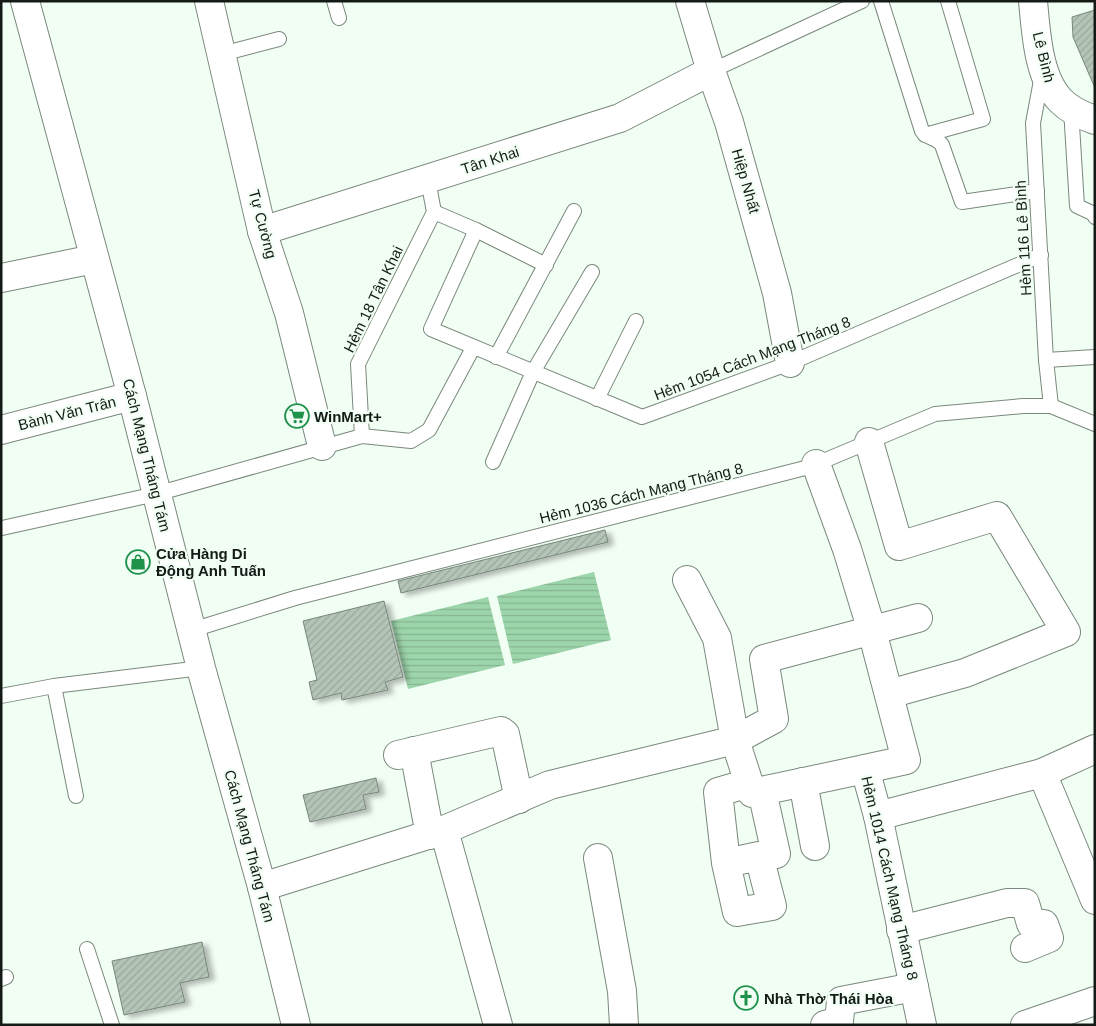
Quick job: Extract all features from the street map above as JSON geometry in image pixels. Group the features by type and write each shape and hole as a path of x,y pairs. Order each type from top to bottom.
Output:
{"street":[{"name":"Cách Mạng Tháng Tám","path":"25,1 132,396 201,668 262,887 296,1025"},
{"name":"Tự Cường","path":"209,1 262,230 290,313 322,446"},
{"name":"Hiệp Nhất","path":"690,1 711,71 730,122 777,293 790,363"},
{"name":"Lê Bình","path":"1033,1 1044,67 1054,92 1071,109 1095,120"},
{"name":"Tân Khai","path":"262,230 428,180 620,118 711,71"},
{"path":"1,278 94,259"},
{"name":"Bành Văn Trân","path":"1,430 132,396"},
{"path":"869,442 899,546 997,516 1066,632 965,673 889,694"},
{"path":"816,464 847,550 872,631 906,760 865,769"},
{"path":"687,580 717,638 735,740 756,787 776,854"},
{"path":"262,887 437,833 550,785 735,740 774,719 764,659 918,618"},
{"path":"498,1025 437,833 406,753 503,732 519,798"},
{"path":"878,816 1042,773 1095,749"},
{"name":"Hẻm 1014 Cách Mạng Tháng 8","path":"726,863 718,792 803,782 865,769 878,816 922,1025"},
{"path":"1042,773 1095,900"},
{"path":"803,782 815,846"},
{"path":"598,858 622,991 624,1025"},
{"path":"901,930 1007,903 1024,903 1031,924 1044,924 1049,938 1025,948"},
{"path":"825,1025 838,1021 841,1001 914,987"},
{"path":"1025,1025 1095,1001"}],"lane":[{"path":"334,1 339,18"},
{"path":"711,71 862,1"},
{"path":"881,1 925,135 939,141 942,145 962,202 1037,191"},
{"path":"925,135 983,119 948,1"},
{"path":"222,54 279,39"},
{"name":"Hẻm 116 Lê Bình","path":"1044,67 1033,123 1046,360 1051,406"},
{"path":"1071,109 1077,206 1094,214 1095,217"},
{"path":"428,180 434,212 476,230 546,265"},
{"path":"496,358 574,211"},
{"name":"Hẻm 18 Tân Khai","path":"362,436 358,364 434,212"},
{"name":"Hẻm 1054 Cách Mạng Tháng 8","path":"476,230 431,329 496,358 642,417 790,363 1041,255"},
{"path":"493,462 533,372 592,272"},
{"path":"596,399 636,321"},
{"path":"2,528 156,494 362,436 410,441 429,430 473,348"},
{"path":"1046,360 1095,357"},
{"name":"Hẻm 1036 Cách Mạng Tháng 8","path":"192,630 295,598 816,464 935,414 1023,406 1051,406 1095,424"},
{"path":"1,696 54,686 201,668"},
{"path":"54,686 76,796"},
{"path":"87,949 112,1025"}],"shaded area":[{"path":"594,572 611,640 513,664 497,596"},
{"path":"488,597 505,665 408,689 391,621"}],"building":[{"path":"1095,10 1095,88 1073,37 1072,17"},
{"path":"605,530 608,542 401,593 398,581"},
{"path":"384,601 403,677 385,682 388,690 342,700 341,693 313,700 309,682 317,680 303,621"},
{"path":"376,778 379,792 363,795 366,809 310,822 303,795"},
{"path":"202,942 209,977 180,983 185,1002 124,1015 112,961"}],"place":[{"name":"WinMart+","path":"297,416"},
{"name":"Cửa Hàng Di Động Anh Tuấn","path":"138,562"},
{"name":"Nhà Thờ Thái Hòa","path":"746,998"}]}
